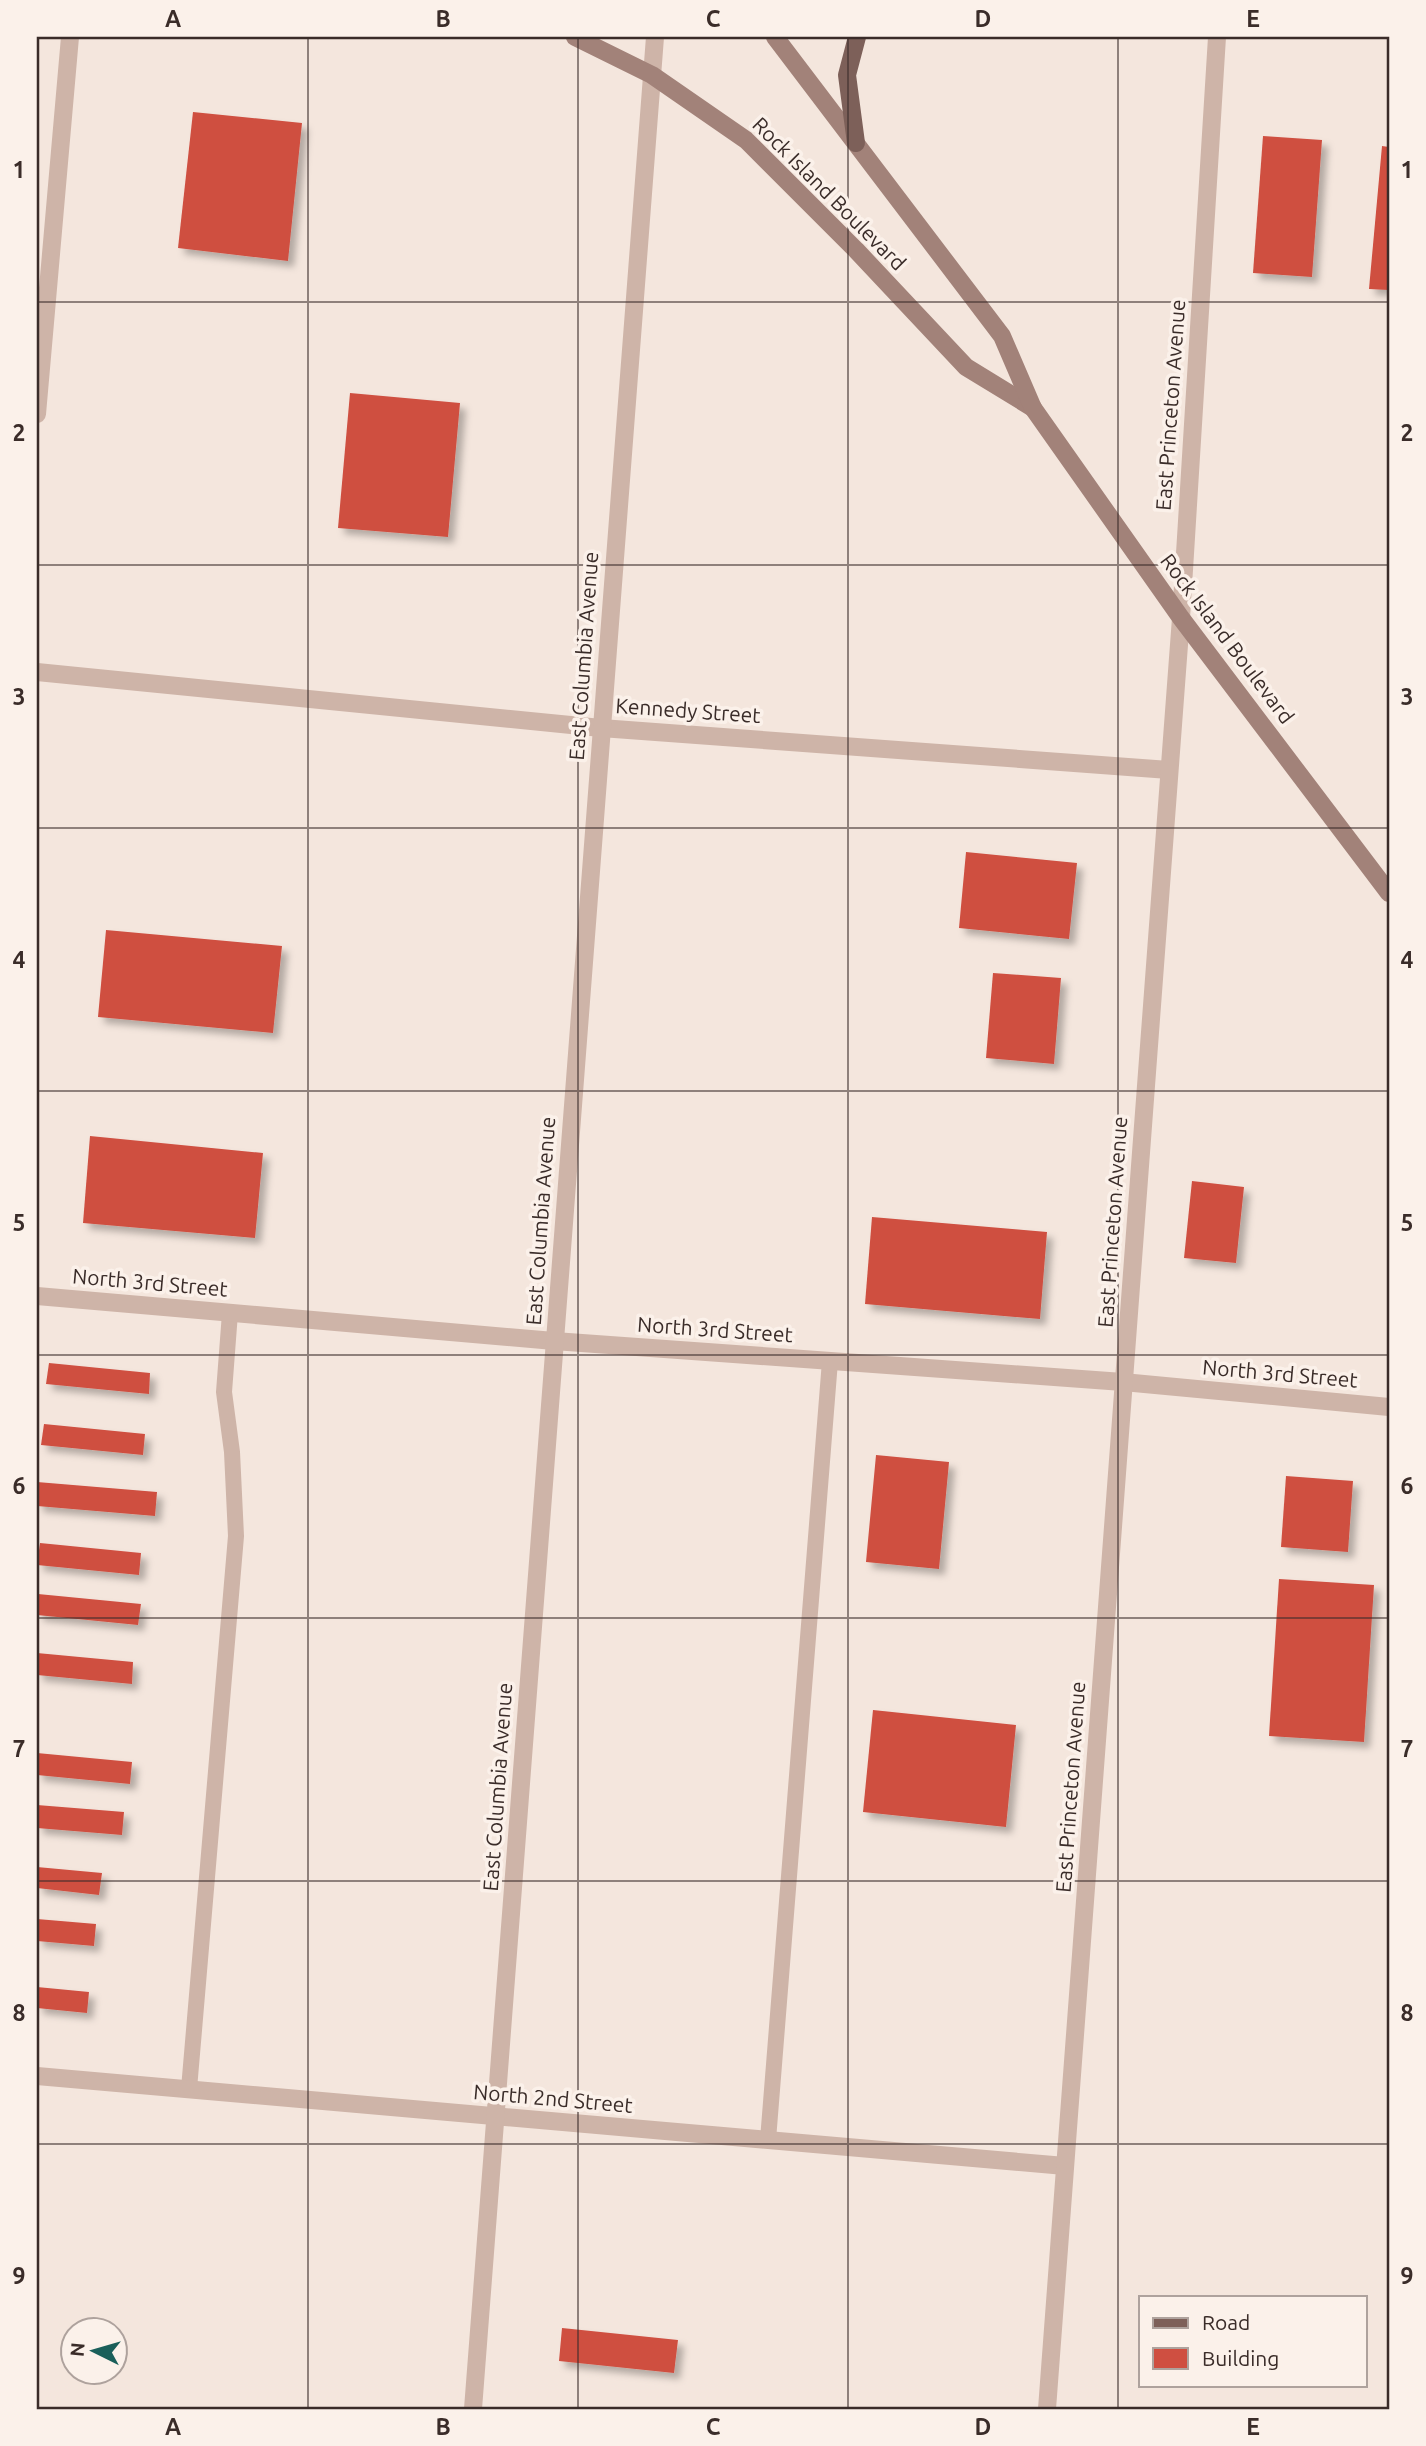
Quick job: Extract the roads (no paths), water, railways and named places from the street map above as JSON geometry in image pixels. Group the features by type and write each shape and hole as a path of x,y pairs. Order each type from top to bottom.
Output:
{"main road":[{"name":"Rock Island Boulevard","path":"575,37 652,75 746,140 856,250 966,367 1033,408"},
{"name":"Rock Island Boulevard","path":"775,37 1002,335 1033,408 1181,618 1389,893"},
{"path":"856,143 847,75 857,37"}],"street":[{"path":"37,414 70,37"},
{"name":"East Columbia Avenue","path":"473,2409 655,37"},
{"name":"East Princeton Avenue","path":"1047,2409 1181,618 1217,37"},
{"name":"Kennedy Street","path":"37,672 601,727 1169,771"},
{"name":"North 3rd Street","path":"37,1296 554,1341 1124,1382 1389,1407"},
{"name":"North 2nd Street","path":"37,2076 1065,2166"}],"lane":[{"path":"190,2089 236,1536 232,1451 224,1392 230,1313"},
{"path":"768,2140 830,1361"}]}
